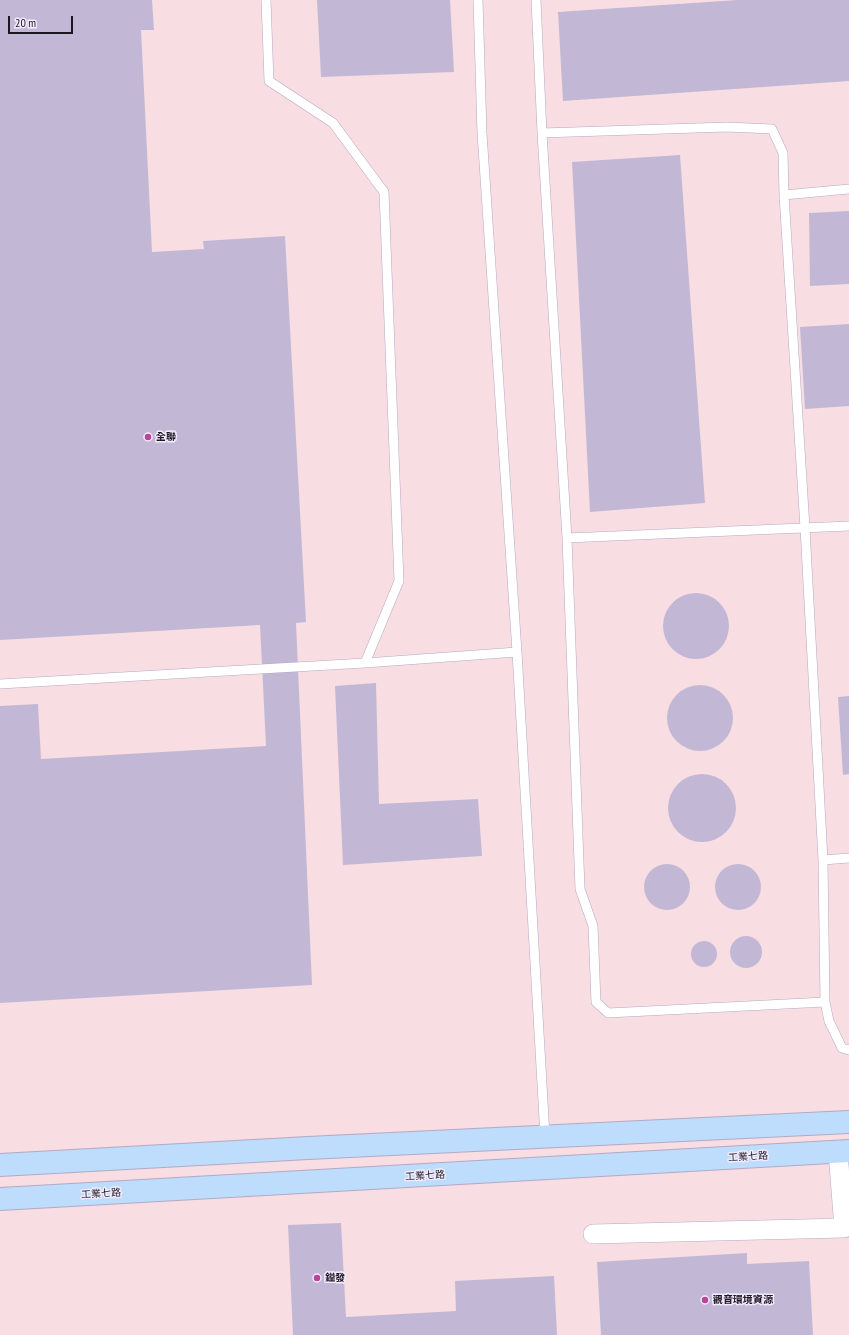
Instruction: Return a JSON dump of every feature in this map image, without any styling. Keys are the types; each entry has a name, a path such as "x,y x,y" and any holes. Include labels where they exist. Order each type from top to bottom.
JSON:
{"street":[{"path":"0,1165 545,1136 849,1122"},
{"path":"593,1234 844,1228 844,1152"},
{"name":"工業七路","path":"0,1199 844,1152"}],"lane":[{"path":"266,0 269,81 333,123 384,192 399,580 365,663"},
{"path":"478,0 482,133 517,652 545,1136"},
{"path":"536,0 542,133 567,538 580,889 593,926 596,1002 608,1013 825,1002"},
{"path":"542,133 727,127 772,129 783,153 784,195 805,528 823,860 825,1002 829,1021 842,1048 849,1050"},
{"path":"784,195 849,189"},
{"path":"567,538 849,526"},
{"path":"0,684 365,663 517,652"},
{"path":"823,860 849,858"}],"shaded area":[{"path":"0,0 849,0 849,1335 0,1335"}],"building":[{"name":"全聯","path":"0,0 152,0 154,30 141,30 152,252 204,249 203,241 285,236 306,622 296,623 312,985 0,1003 0,706 38,704 41,759 266,746 260,625 0,640"},
{"path":"317,0 450,0 454,72 321,77"},
{"path":"738,0 849,0 849,81 563,101 558,12"},
{"path":"680,155 705,503 590,512 572,162"},
{"path":"849,211 849,284 810,286 809,213"},
{"path":"849,324 849,406 805,409 800,327"},
{"path":"696,593 708,596 719,603 726,614 729,626 726,638 719,649 708,656 696,659 684,656 673,649 666,638 663,626 666,614 673,603 684,596"},
{"path":"376,683 379,804 478,799 482,856 343,865 335,686"},
{"path":"700,685 713,688 723,695 730,705 733,718 730,731 723,741 713,748 700,751 687,748 677,741 670,731 667,718 670,705 677,695 687,688"},
{"path":"849,696 849,774 843,775 838,697"},
{"path":"695,774 709,774 721,779 731,789 736,801 736,815 731,827 721,837 709,842 695,842 683,837 673,827 668,815 668,801 673,789 683,779"},
{"path":"667,864 680,868 686,874 690,887 686,900 680,906 667,910 654,906 648,900 644,887 648,874 654,868"},
{"path":"738,864 751,868 757,874 761,887 757,900 751,906 738,910 725,906 719,900 715,887 719,874 725,868"},
{"path":"743,936 749,936 758,940 762,952 758,964 749,968 743,968 734,964 730,955 730,949 734,940"},
{"path":"704,941 713,945 717,954 713,963 704,967 695,963 691,954 695,945"},
{"name":"鎰發","path":"341,1223 346,1317 456,1311 455,1281 554,1276 557,1335 293,1335 288,1225"},
{"name":"觀音環境資源","path":"747,1253 747,1264 809,1261 813,1335 601,1335 597,1262"}],"place":[{"name":"全聯","path":"148,437"},
{"name":"鎰發","path":"317,1278"},
{"name":"觀音環境資源","path":"705,1300"}]}
